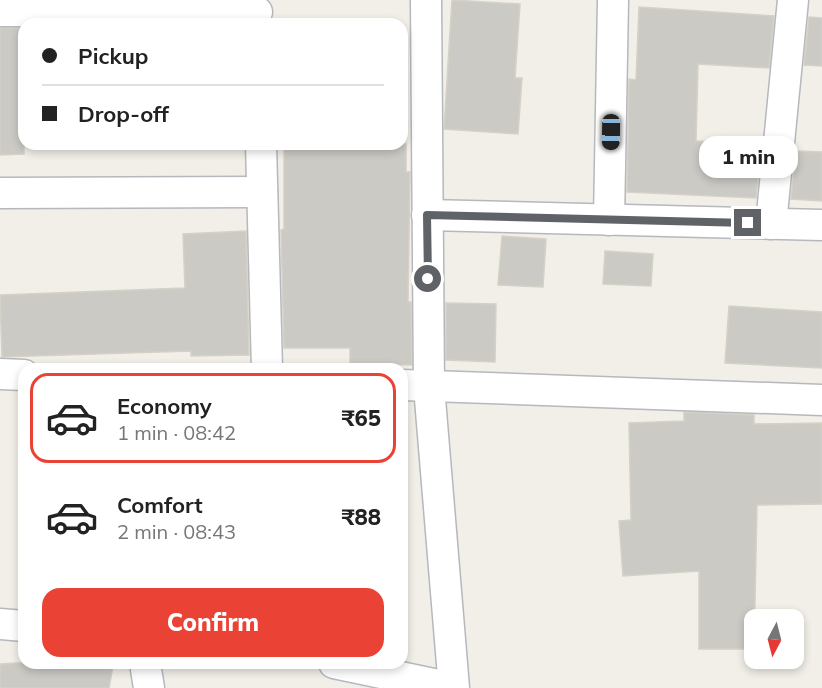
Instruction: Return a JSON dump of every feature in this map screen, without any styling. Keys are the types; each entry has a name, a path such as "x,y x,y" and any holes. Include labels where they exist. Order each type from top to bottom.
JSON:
{"street":[{"path":"363,669 453,688 415,386 427,215 426,0"},
{"path":"609,220 614,0"},
{"path":"771,224 793,0"},
{"path":"0,11 257,12"},
{"path":"261,150 267,363"},
{"path":"0,192 262,192"},
{"path":"427,215 822,225"},
{"path":"0,374 18,375"},
{"path":"415,386 822,400"},
{"path":"0,624 18,626"},
{"path":"146,669 149,688"}],"building":[{"path":"452,0 520,4 515,78 522,78 518,134 444,129"},
{"path":"639,7 774,16 769,68 698,64 696,141 761,144 756,198 627,192 629,79 636,80"},
{"path":"809,17 822,18 822,66 804,65"},
{"path":"0,28 18,28 18,150 24,150 24,154 0,155"},
{"path":"284,150 406,150 406,172 410,172 408,302 411,302 412,365 408,363 350,363 350,348 284,348 281,230 284,229"},
{"path":"796,151 822,152 822,201 791,199"},
{"path":"246,231 249,355 191,356 191,351 2,357 0,295 185,288 183,234"},
{"path":"502,236 546,239 543,287 498,285"},
{"path":"605,251 653,254 651,286 603,284"},
{"path":"446,303 496,304 495,362 446,360"},
{"path":"729,306 822,312 822,368 725,363"},
{"path":"684,412 754,415 754,424 822,423 822,504 757,505 755,609 744,609 744,649 699,649 699,571 623,576 619,521 631,520 629,423 684,421"},
{"path":"18,663 18,669 112,669 109,688 0,688 0,664"}],"route":[{"path":"428,279 427,215 748,223"}]}
